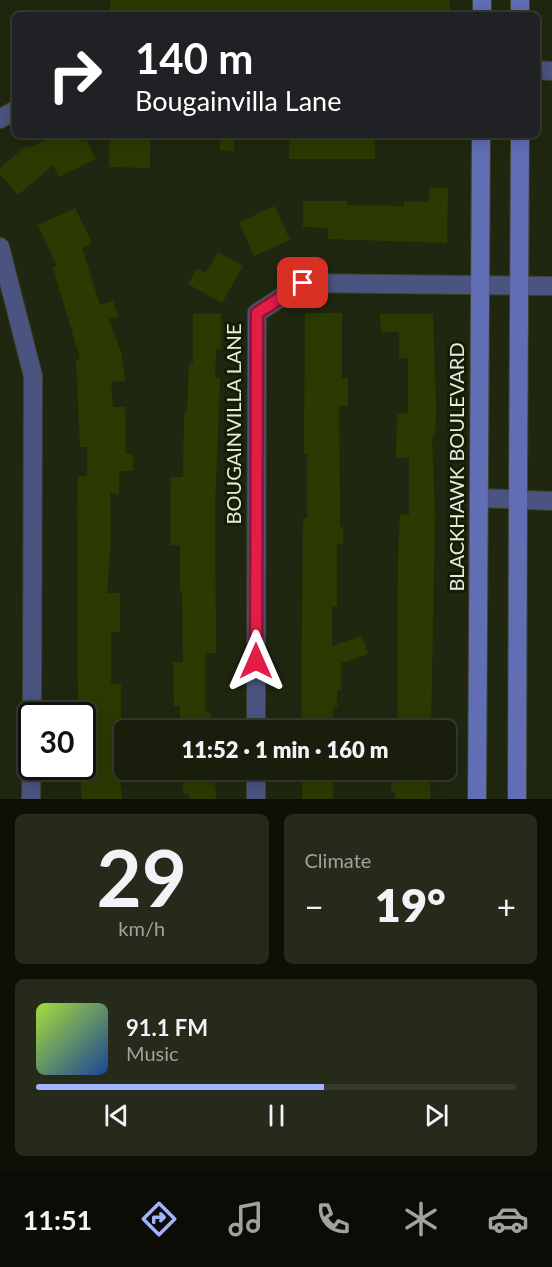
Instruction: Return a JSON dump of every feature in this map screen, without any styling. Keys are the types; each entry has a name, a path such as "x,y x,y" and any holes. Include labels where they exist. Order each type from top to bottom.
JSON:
{"main road":[{"name":"BLACKHAWK BOULEVARD","path":"477,799 481,138"},
{"path":"517,799 519,500 517,286 520,138"}],"street":[{"path":"0,247 33,376 32,702"},
{"name":"BOUGAINVILLA LANE","path":"256,720 257,313 303,283 480,285"},
{"path":"480,285 552,286"},
{"path":"480,498 552,501"},
{"path":"31,780 31,799"},
{"path":"256,780 256,799"}],"building":[{"path":"110,0 450,0 450,12 110,12"},
{"path":"50,138 86,138 96,159 59,177 53,165 18,195 0,174 0,168 27,145 29,148"},
{"path":"109,138 150,138 150,168 109,167"},
{"path":"220,138 234,138 234,151 220,150"},
{"path":"289,138 375,138 375,159 289,159"},
{"path":"429,188 448,188 447,243 328,239 328,228 303,227 303,201 347,201 347,205 404,206 404,201 429,202"},
{"path":"275,206 290,240 254,256 239,222"},
{"path":"75,208 92,243 82,248 100,305 113,301 118,317 109,319 122,355 125,381 111,382 113,407 125,407 126,454 133,454 133,471 119,471 119,494 110,493 111,540 107,593 120,593 120,632 111,632 111,684 121,684 121,720 114,720 114,780 120,780 122,799 82,799 80,780 96,780 96,702 78,702 77,503 78,476 87,476 87,447 80,447 76,360 80,359 53,267 57,266 38,225"},
{"path":"218,252 243,266 222,303 188,284 197,268 206,273"},
{"path":"221,313 221,349 216,349 215,377 220,378 215,507 216,653 205,653 205,712 211,713 211,720 180,720 180,706 174,706 173,662 183,662 180,545 170,545 171,477 183,477 184,412 187,412 189,363 193,363 193,314"},
{"path":"305,313 342,313 342,378 348,378 348,406 339,406 340,527 343,527 343,544 337,544 337,607 332,607 332,646 362,636 368,654 341,663 341,690 337,690 337,707 333,707 333,720 301,720 303,518 307,518 307,454 304,454"},
{"path":"380,314 433,314 436,407 435,436 432,436 435,516 431,720 397,720 398,555 400,514 409,515 409,458 396,458 397,413 408,414 408,358 399,358 399,332 381,332"},
{"path":"182,780 215,780 216,799 189,799 189,794 183,794"},
{"path":"302,780 333,780 333,799 302,799"},
{"path":"391,780 430,780 430,799 395,799 395,792 391,792"}],"route":[{"path":"256,661 257,313 303,283"}]}
